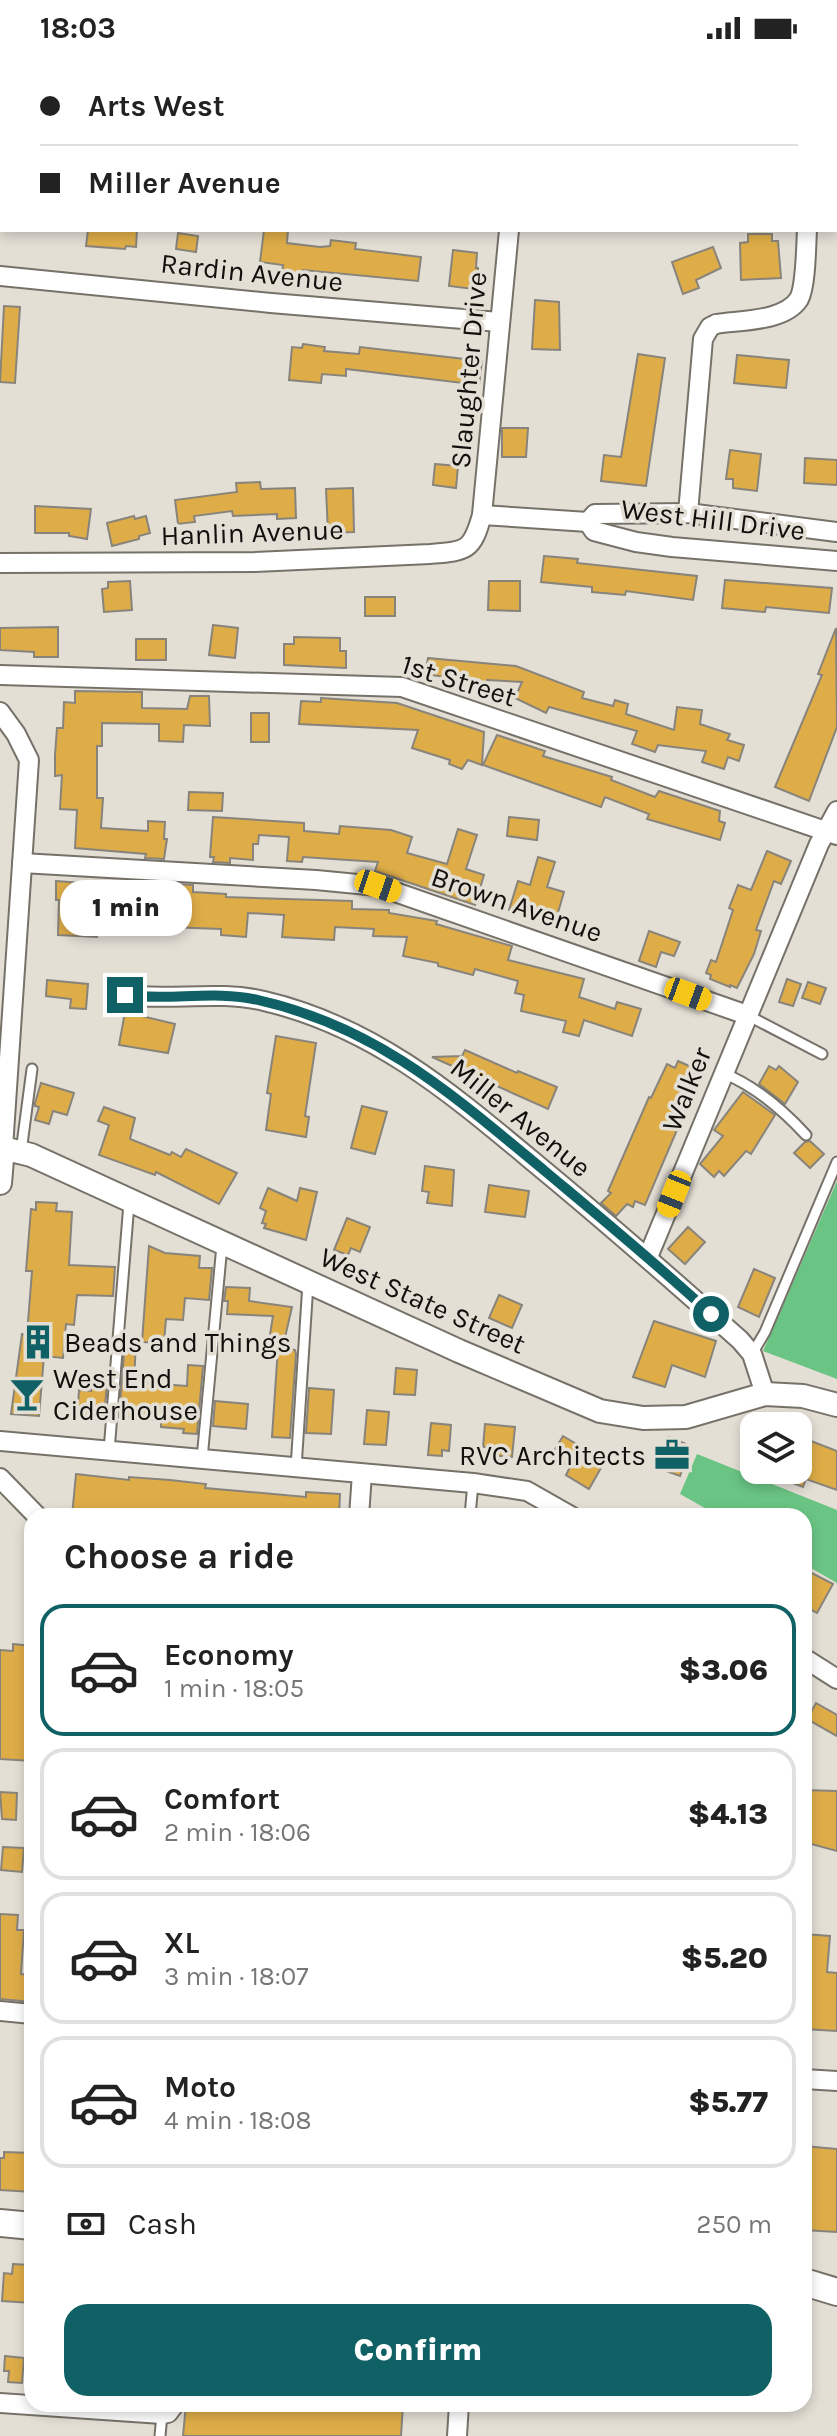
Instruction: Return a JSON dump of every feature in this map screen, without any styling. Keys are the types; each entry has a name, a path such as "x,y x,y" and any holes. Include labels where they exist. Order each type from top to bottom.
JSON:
{"main road":[{"path":"0,2223 24,2225"},
{"path":"812,2285 837,2293"},
{"path":"812,2294 837,2293"}],"street":[{"name":"Slaughter Drive","path":"482,515 509,232"},
{"path":"688,513 703,339 710,327 716,324 775,314 798,299 807,232"},
{"name":"Rardin Avenue","path":"0,276 499,322"},
{"name":"West Hill Drive","path":"588,522 595,514 688,513 837,532"},
{"name":"West Hill Drive","path":"482,515 588,522"},
{"name":"Hanlin Avenue","path":"0,563 255,562 452,552 470,546 476,538 482,515"},
{"name":"West Hill Drive","path":"588,522 594,531 636,542 837,561"},
{"name":"1st Street","path":"0,675 402,687 832,834"},
{"path":"0,712 29,760 22,863 10,946 8,1149 0,1183"},
{"name":"Walker","path":"648,1257 819,844 832,834 837,811"},
{"name":"Brown Avenue","path":"22,863 378,886 747,1015"},
{"name":"Miller Avenue","path":"125,995 150,998 253,998 328,1021 415,1068 468,1107 648,1257 740,1340 752,1354 765,1394"},
{"name":"West State Street","path":"8,1149 130,1198 459,1351 600,1411 643,1418 686,1417 765,1394 803,1396 837,1405"},
{"path":"0,1441 473,1483 527,1491 557,1508"},
{"path":"360,1508 362,1474"},
{"path":"0,1478 29,1508"},
{"path":"812,1663 837,1679"},
{"path":"0,2011 24,2013"},
{"path":"812,2079 837,2081"},
{"path":"0,2403 24,2404"},
{"path":"457,2436 458,2412"}],"lane":[{"path":"747,1015 822,1054"},
{"path":"8,1149 32,1069"},
{"path":"723,1073 741,1080 786,1114 806,1135"},
{"path":"752,1354 765,1332 837,1162"},
{"path":"109,1451 130,1198"},
{"path":"202,1459 223,1241"},
{"path":"296,1468 308,1281"},
{"path":"471,1508 473,1483"},
{"path":"160,2436 167,2412"}],"green space":[{"path":"837,1181 837,1379 763,1351"},
{"path":"697,1454 740,1471 740,1484 772,1484 837,1510 837,1583 812,1569 812,1508 705,1508 680,1494"}],"building":[{"path":"88,232 137,232 136,247 86,246"},
{"path":"264,232 288,232 287,243 320,247 330,246 331,240 356,243 355,249 421,257 418,281 303,270 303,274 282,272 283,265 260,262"},
{"path":"178,233 198,236 196,252 176,249"},
{"path":"748,234 772,234 772,241 778,241 781,278 741,280 740,243 748,242"},
{"path":"713,247 721,268 696,280 699,288 683,294 672,262"},
{"path":"453,250 477,253 476,268 478,273 483,274 481,290 449,286"},
{"path":"535,300 559,302 560,350 532,349"},
{"path":"4,306 20,307 15,383 0,382"},
{"path":"303,344 325,347 324,351 359,354 360,347 482,361 479,385 346,369 346,376 322,374 321,383 289,380 292,347 302,348"},
{"path":"638,354 665,358 646,486 601,481 604,455 621,457"},
{"path":"737,355 789,360 786,388 734,383"},
{"path":"502,428 528,428 526,457 502,457"},
{"path":"730,450 761,454 757,491 733,488 733,479 726,479"},
{"path":"805,458 837,460 837,485 804,483"},
{"path":"435,464 458,466 456,488 433,485"},
{"path":"260,482 261,489 295,488 296,518 277,519 277,514 233,516 232,511 194,516 195,522 178,524 175,500 237,492 236,483"},
{"path":"353,488 354,532 328,533 326,489"},
{"path":"35,506 91,509 87,539 69,536 69,533 35,533"},
{"path":"134,516 135,519 146,516 150,533 112,546 107,523"},
{"path":"544,556 578,559 577,563 697,576 693,600 626,591 625,595 592,592 592,587 541,582"},
{"path":"725,580 832,588 829,613 766,607 765,612 722,608"},
{"path":"130,581 132,610 104,612 102,589 108,588 108,582"},
{"path":"489,581 520,581 520,611 488,610"},
{"path":"365,597 395,597 395,616 365,616"},
{"path":"213,625 238,628 235,658 209,655"},
{"path":"58,627 58,657 34,657 34,652 0,650 0,628"},
{"path":"836,628 837,727 809,801 775,787 822,675 818,674"},
{"path":"294,637 340,638 340,651 346,651 346,668 284,665 284,644 294,644"},
{"path":"136,639 166,639 166,660 136,660"},
{"path":"428,658 516,666 584,692 582,698 613,706 615,700 628,704 626,714 674,730 677,707 702,710 700,724 730,734 727,740 744,745 739,761 728,757 724,769 702,762 706,751 658,745 655,752 632,744 637,731 549,707 546,713 515,698 522,682 487,680 486,688 470,687 470,681 425,674"},
{"path":"75,691 142,692 142,708 187,709 190,696 209,696 210,726 184,725 183,742 159,741 159,724 102,723 102,746 97,746 97,798 103,798 101,828 148,831 148,821 165,822 164,839 167,839 164,859 145,858 146,854 75,848 77,810 60,809 62,775 55,776 55,755 57,728 63,728 64,702 75,703"},
{"path":"321,698 397,703 484,732 482,765 468,760 462,769 449,764 450,760 412,748 418,730 299,724 301,701 321,702"},
{"path":"251,713 269,713 269,742 251,742"},
{"path":"497,735 545,751 543,756 612,777 611,780 655,797 659,791 720,811 719,821 725,823 720,840 647,819 649,814 605,797 601,807 483,765"},
{"path":"189,792 223,793 222,811 188,810"},
{"path":"213,817 304,823 304,831 339,834 340,826 391,830 412,837 407,853 447,864 458,829 477,835 466,869 484,875 475,905 375,871 378,862 303,857 302,862 287,861 289,837 259,835 258,844 253,844 253,860 230,858 230,863 213,862 214,857 210,857"},
{"path":"509,817 539,820 537,840 507,836"},
{"path":"767,851 791,861 781,884 774,881 756,930 761,931 754,954 737,988 730,987 710,979 711,975 706,973 711,960 716,962 738,885 751,890"},
{"path":"538,857 555,862 547,887 564,892 555,923 509,910 518,881 530,885"},
{"path":"56,881 94,884 93,891 140,893 140,884 144,882 193,885 193,892 226,894 226,897 352,901 352,909 389,910 389,913 437,921 436,924 512,946 508,960 584,979 579,997 615,1009 617,1002 641,1009 632,1036 584,1020 579,1036 563,1032 566,1021 521,1011 524,995 515,993 518,981 475,969 473,975 438,966 438,963 403,956 407,937 373,936 374,929 335,927 334,940 282,937 284,915 248,913 246,937 221,935 221,929 140,926 139,912 98,909 97,937 58,935"},
{"path":"649,931 680,942 674,956 661,952 656,967 639,961"},
{"path":"787,979 801,984 793,1006 779,1002"},
{"path":"47,980 88,984 86,1009 70,1008 71,999 46,996"},
{"path":"808,982 826,988 820,1004 802,998"},
{"path":"125,1012 175,1024 168,1053 119,1045"},
{"path":"276,1036 316,1043 305,1116 309,1117 306,1137 266,1130 271,1094 267,1093"},
{"path":"465,1050 557,1087 548,1109 432,1057 462,1056"},
{"path":"678,1061 696,1069 694,1073 700,1076 645,1205 635,1201 633,1207 627,1204 616,1216 601,1203 611,1193 608,1191 649,1097 667,1064 675,1068"},
{"path":"769,1066 776,1070 779,1066 798,1082 785,1104 759,1084"},
{"path":"41,1083 74,1093 67,1115 53,1111 49,1124 35,1120 39,1107 35,1103"},
{"path":"743,1092 775,1115 751,1154 746,1151 724,1176 719,1171 714,1177 700,1164 723,1136 714,1130"},
{"path":"362,1106 387,1112 375,1154 351,1148"},
{"path":"104,1107 135,1118 130,1139 181,1157 186,1149 237,1173 219,1204 156,1172 155,1175 99,1155 109,1125 98,1121"},
{"path":"810,1141 824,1154 810,1168 794,1153"},
{"path":"425,1166 454,1170 452,1206 427,1203 429,1192 422,1191"},
{"path":"489,1185 529,1191 525,1217 485,1212"},
{"path":"268,1188 297,1201 300,1188 317,1192 306,1240 264,1228 266,1224 262,1223 266,1211 260,1208"},
{"path":"36,1202 57,1203 56,1211 72,1212 69,1265 115,1267 113,1296 77,1295 74,1325 66,1324 63,1358 44,1356 39,1416 11,1414 22,1334 27,1335 32,1271 26,1271 31,1209 36,1210"},
{"path":"347,1218 370,1227 360,1252 351,1248 348,1255 334,1250"},
{"path":"688,1227 705,1242 685,1264 668,1249"},
{"path":"149,1246 165,1253 200,1256 199,1268 212,1268 209,1300 185,1298 183,1320 166,1319 164,1343 142,1342"},
{"path":"754,1269 775,1278 759,1317 738,1307"},
{"path":"226,1287 250,1288 249,1301 292,1307 283,1346 295,1350 296,1354 290,1438 272,1437 278,1347 268,1347 273,1316 227,1314 228,1301 224,1301"},
{"path":"499,1295 522,1305 512,1328 489,1318"},
{"path":"654,1321 716,1341 705,1377 672,1365 665,1387 633,1377"},
{"path":"125,1341 136,1341 134,1382 187,1386 188,1365 203,1366 197,1434 183,1433 184,1429 161,1427 161,1420 119,1417"},
{"path":"396,1368 417,1370 415,1395 394,1394"},
{"path":"92,1382 107,1383 104,1420 77,1418 79,1390 91,1391"},
{"path":"309,1388 334,1390 331,1434 306,1433"},
{"path":"215,1401 248,1404 246,1429 213,1426"},
{"path":"367,1410 389,1412 386,1445 364,1444"},
{"path":"431,1423 451,1425 449,1451 442,1450 442,1456 428,1455"},
{"path":"485,1424 515,1427 512,1457 487,1455 488,1447 483,1447"},
{"path":"563,1436 578,1445 574,1450 602,1466 589,1489 566,1475 570,1467 551,1456"},
{"name":"RVC Architects","path":"669,1437 686,1444 683,1459 686,1460 680,1476 655,1467"},
{"path":"812,1441 837,1451 837,1490 812,1481"},
{"path":"76,1474 129,1480 129,1477 170,1480 206,1484 205,1488 306,1497 306,1492 340,1494 339,1508 73,1508"},
{"path":"812,1573 833,1584 817,1613 812,1610"},
{"path":"13,1644 24,1645 24,1760 0,1759 0,1650 13,1651"},
{"path":"816,1703 837,1715 837,1736 812,1722 812,1710"},
{"path":"812,1790 837,1791 837,1851 812,1844"},
{"path":"0,1792 17,1793 16,1820 2,1819"},
{"path":"3,1847 24,1848 22,1872 1,1870"},
{"path":"0,1914 18,1915 17,1930 24,1930 21,1974 24,1974 24,2001 0,1999"},
{"path":"812,1935 830,1936 827,1972 837,1973 837,2031 812,2029"},
{"path":"812,2147 837,2149 837,2232 812,2230"},
{"path":"4,2152 24,2153 24,2192 0,2190 0,2158 4,2158"},
{"path":"13,2264 24,2265 24,2302 2,2301 4,2273 12,2274"},
{"path":"5,2356 24,2358 22,2383 8,2382 9,2371 4,2371"},
{"path":"185,2412 402,2412 401,2436 183,2436"}],"place":[{"name":"Beads and Things","path":"38,1342"},
{"name":"West End Ciderhouse","path":"27,1394"},
{"name":"RVC Architects","path":"672,1455"}],"route":[{"path":"125,995 150,998 253,998 328,1021 395,1055 468,1107 648,1257 711,1314"}]}
